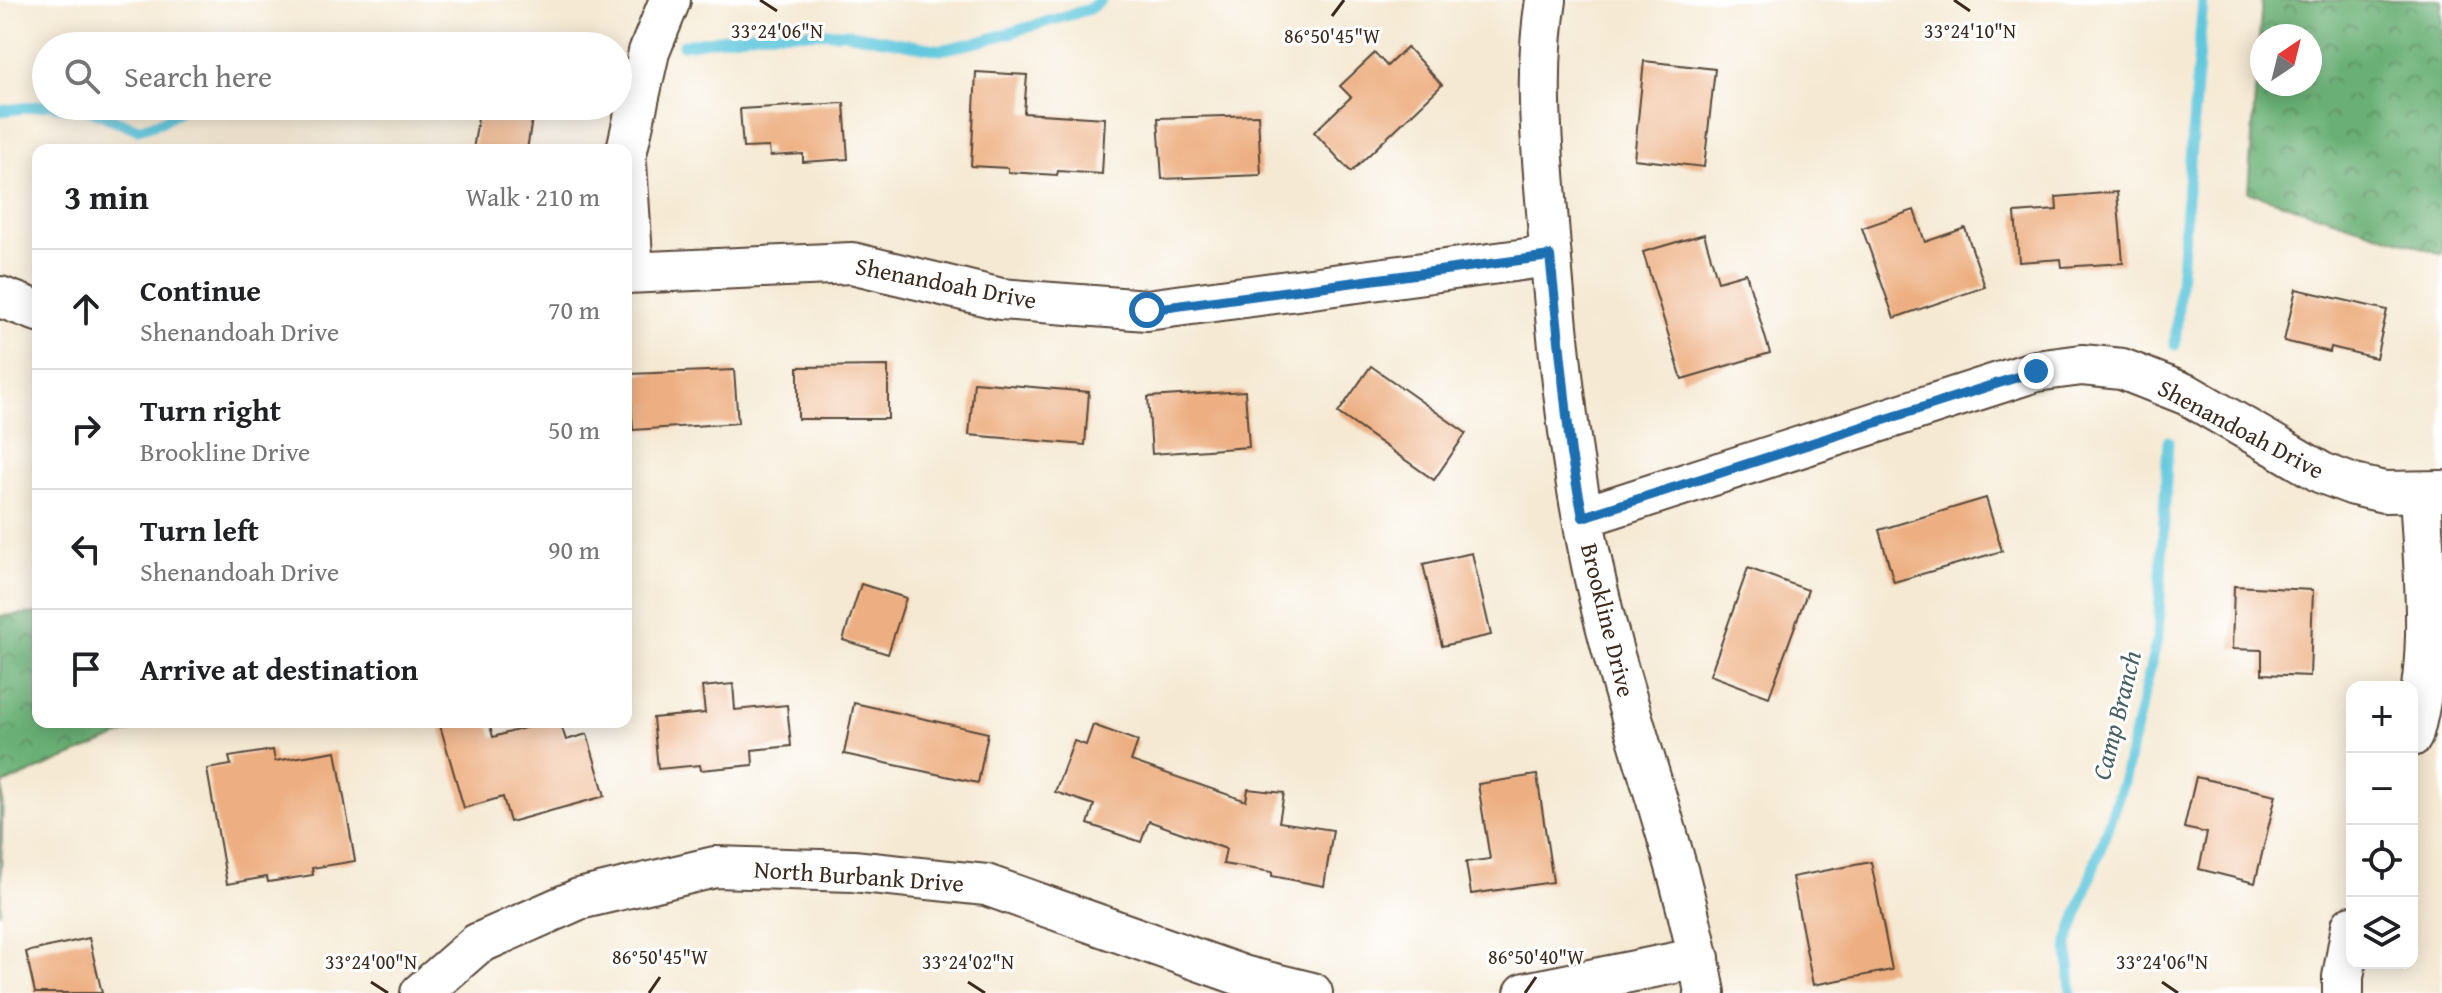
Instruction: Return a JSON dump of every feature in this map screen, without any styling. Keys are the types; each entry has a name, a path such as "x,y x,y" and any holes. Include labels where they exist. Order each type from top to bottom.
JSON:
{"street":[{"path":"628,144 649,52 670,0"},
{"name":"Brookline Drive","path":"1546,0 1538,92 1550,256 1571,454 1612,650 1655,788 1702,976"},
{"name":"Shenandoah Drive","path":"632,272 852,263 1001,299 1147,310 1550,256"},
{"path":"0,297 32,309"},
{"name":"Shenandoah Drive","path":"1583,517 2036,371 2082,365 2122,369 2188,395 2333,477 2384,492 2431,491"},
{"path":"2418,705 2426,664 2431,491"},
{"name":"North Burbank Drive","path":"421,993 477,944 579,899 715,867 853,871 986,885 1246,977 1312,993"},
{"path":"2343,993 2346,960"},
{"path":"1525,993 1702,976"}],"green space":[{"path":"2262,0 2442,0 2442,254 2248,192 2255,96 2322,96 2322,24 2260,24"},
{"path":"32,613 32,728 138,728 3,784 0,913 0,616"}],"building":[{"path":"1407,47 1442,85 1351,172 1314,132 1351,97 1340,86 1375,53 1387,66"},
{"path":"1644,61 1715,69 1704,167 1634,159"},
{"path":"976,72 1027,75 1024,113 1105,118 1102,174 1058,171 1057,175 971,166"},
{"path":"844,103 848,159 803,162 803,154 770,156 769,147 743,148 740,109"},
{"path":"1258,115 1261,175 1162,179 1158,118"},
{"path":"478,120 532,120 528,144 474,144"},
{"path":"2117,192 2123,263 2062,267 2061,259 2019,262 2015,213 2057,210 2056,197"},
{"path":"1914,210 1925,242 1965,228 1985,287 1894,318 1862,228"},
{"path":"1704,234 1718,281 1746,273 1770,353 1682,379 1643,252"},
{"path":"2296,289 2387,310 2376,358 2331,347 2330,352 2284,341"},
{"path":"888,366 888,419 798,419 798,367"},
{"path":"1371,366 1466,433 1434,480 1338,413"},
{"path":"734,370 738,423 633,430 632,374"},
{"path":"974,382 1089,392 1085,445 969,435"},
{"path":"1245,391 1249,447 1152,454 1148,397"},
{"path":"1986,498 2002,551 1894,582 1879,530"},
{"path":"1472,553 1491,635 1442,646 1423,564"},
{"path":"1748,568 1808,590 1769,697 1710,675"},
{"path":"861,584 906,598 888,654 843,640"},
{"path":"2234,586 2313,590 2310,676 2262,674 2262,650 2232,649"},
{"path":"733,684 735,710 787,705 791,746 752,750 753,765 701,770 700,765 658,769 653,718 705,713 702,687"},
{"path":"854,703 988,733 978,783 844,754"},
{"path":"1093,725 1138,741 1131,761 1246,801 1248,789 1284,793 1279,822 1333,830 1324,886 1272,876 1272,872 1223,864 1226,849 1149,821 1141,842 1088,824 1094,805 1055,792 1074,741 1086,745"},
{"path":"441,728 491,728 493,737 525,728 562,728 566,740 587,734 605,796 510,822 503,797 464,808"},
{"path":"273,750 275,761 336,751 355,861 312,868 313,875 268,882 267,877 227,884 207,769 231,765 229,757"},
{"path":"1537,775 1553,882 1471,894 1466,862 1490,859 1478,784"},
{"path":"2196,777 2276,795 2255,883 2199,869 2207,833 2184,828"},
{"path":"1871,862 1892,970 1813,985 1792,877"},
{"path":"89,938 102,993 35,993 26,952"}],"waterway":[{"path":"683,45 763,32 845,33 940,50 982,41 1089,9 1101,0"},
{"name":"Camp Branch","path":"2175,345 2203,0"},
{"path":"0,111 32,107"},
{"path":"115,120 138,129 165,120"},
{"name":"Camp Branch","path":"2071,993 2068,942 2123,782 2158,635 2168,441"}],"route":[{"path":"1147,310 1550,256 1571,454 1583,517 2036,371"}]}
